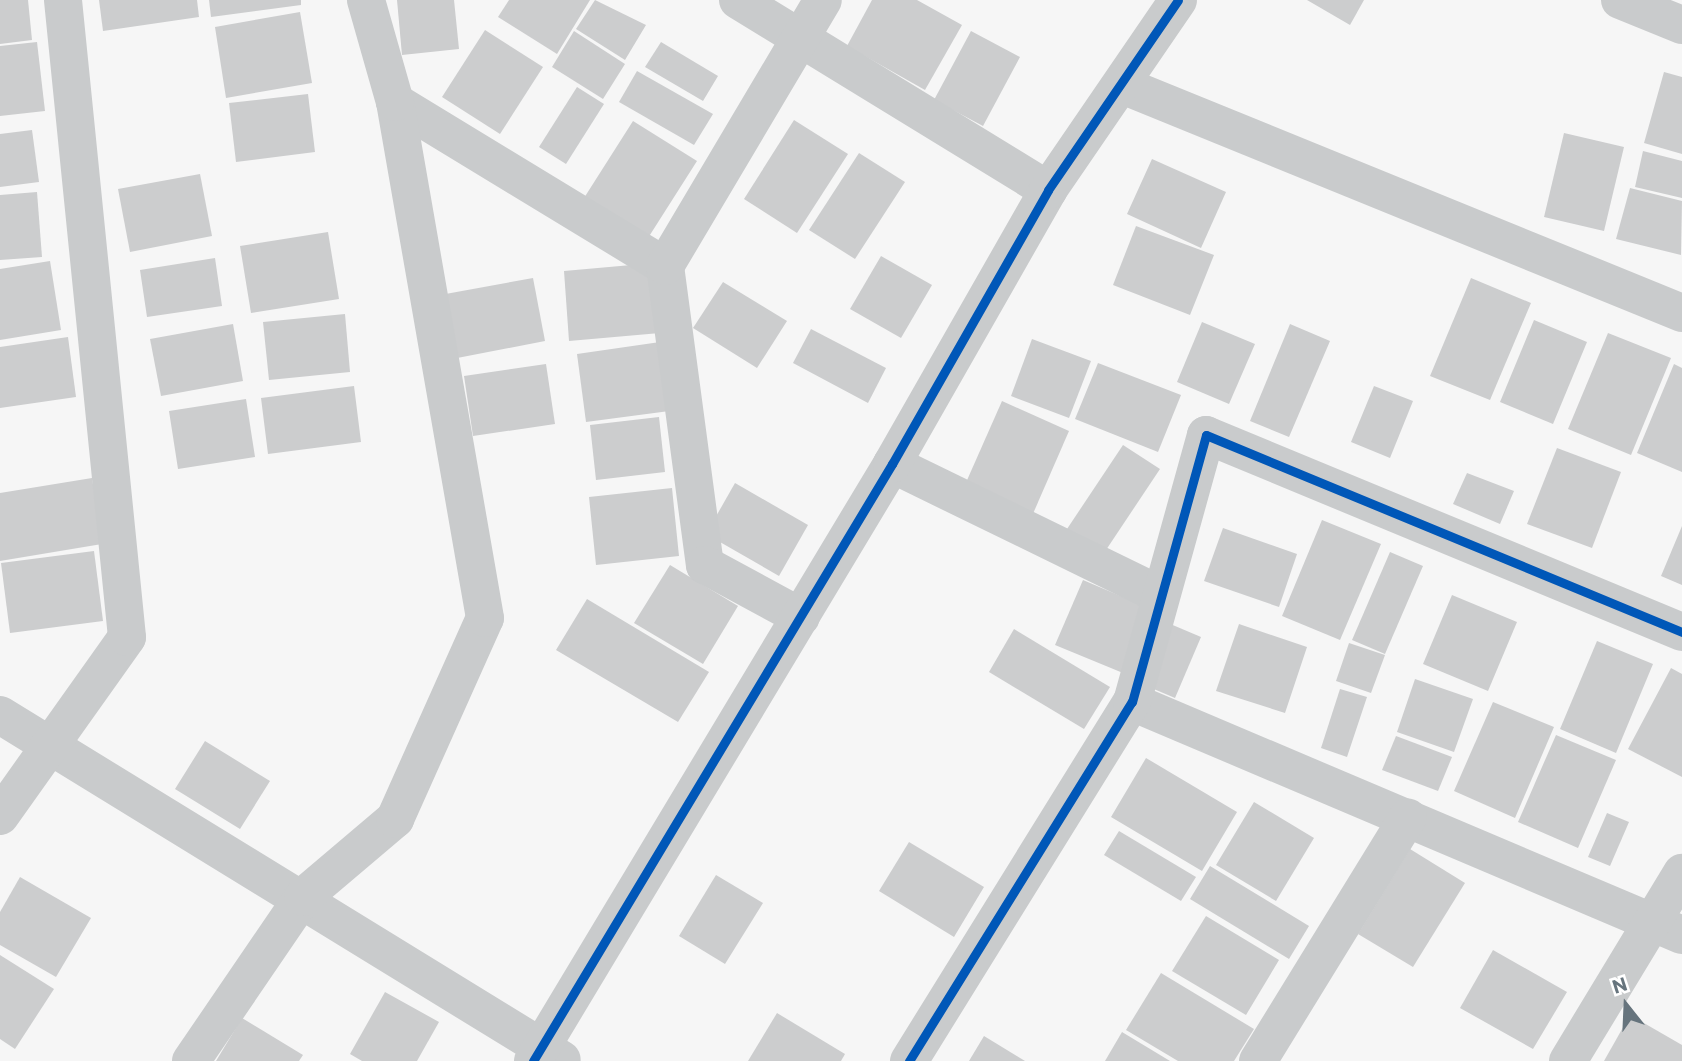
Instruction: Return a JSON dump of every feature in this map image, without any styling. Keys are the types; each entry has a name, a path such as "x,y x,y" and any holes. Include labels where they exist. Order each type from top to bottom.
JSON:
{"street":[{"path":"0,816 46,745 127,637 63,0"},
{"path":"191,1061 303,897 395,819 485,618 395,102 366,0"},
{"path":"738,0 799,40 1048,190"},
{"path":"801,617 705,565 665,267 823,0"},
{"path":"0,715 303,897 546,1056 892,464 1048,190 1178,0"},
{"path":"1620,0 1682,25"},
{"path":"1122,85 1682,313"},
{"path":"395,102 665,267"},
{"path":"909,1061 1132,702 1206,435 1682,632"},
{"path":"892,464 1161,595"},
{"path":"1132,702 1408,817 1666,929"},
{"path":"1258,1061 1408,817"},
{"path":"1568,1061 1666,929 1682,873"}],"building":[{"path":"0,0 28,0 32,40 0,44"},
{"path":"99,0 197,0 199,17 103,31"},
{"path":"209,0 301,0 301,5 211,17"},
{"path":"397,0 454,0 459,49 402,55"},
{"path":"509,0 590,0 557,54 498,17"},
{"path":"595,0 646,25 625,60 576,29"},
{"path":"872,0 917,0 962,25 925,90 847,46"},
{"path":"1307,0 1364,0 1350,25"},
{"path":"300,12 312,83 226,98 215,27"},
{"path":"485,30 543,67 500,134 442,97"},
{"path":"574,31 625,64 603,99 552,67"},
{"path":"971,31 1020,57 983,126 934,100"},
{"path":"37,42 45,111 0,116 0,46"},
{"path":"661,42 718,76 703,101 645,67"},
{"path":"637,71 713,114 694,145 619,102"},
{"path":"1664,72 1682,77 1682,154 1644,143"},
{"path":"577,87 604,104 566,164 539,147"},
{"path":"308,94 315,152 236,162 229,103"},
{"path":"794,120 848,154 797,233 744,199"},
{"path":"633,121 697,161 648,238 584,198"},
{"path":"32,130 39,182 0,187 0,134"},
{"path":"1564,133 1624,147 1604,231 1544,217"},
{"path":"1643,151 1682,161 1682,198 1635,187"},
{"path":"859,153 905,182 855,259 809,230"},
{"path":"1152,159 1226,192 1201,248 1127,214"},
{"path":"200,174 212,236 130,252 118,189"},
{"path":"1630,188 1682,201 1681,255 1616,239"},
{"path":"37,192 42,257 0,260 0,195"},
{"path":"1136,226 1214,255 1190,315 1113,285"},
{"path":"328,232 339,299 251,313 240,246"},
{"path":"881,256 932,285 901,338 850,309"},
{"path":"215,258 222,306 147,317 140,270"},
{"path":"50,261 61,330 0,340 0,269"},
{"path":"654,263 660,333 569,341 564,271"},
{"path":"533,278 545,341 452,359 440,295"},
{"path":"1471,278 1531,303 1490,400 1430,376"},
{"path":"723,282 787,321 757,368 693,328"},
{"path":"345,314 350,372 269,380 263,322"},
{"path":"1534,320 1587,342 1553,424 1500,402"},
{"path":"1202,322 1255,344 1229,404 1177,382"},
{"path":"233,324 243,381 161,396 150,339"},
{"path":"1290,324 1330,341 1289,437 1250,421"},
{"path":"811,329 886,368 868,403 793,363"},
{"path":"1608,333 1671,358 1631,455 1568,429"},
{"path":"68,337 76,397 0,408 0,347"},
{"path":"1032,339 1091,361 1069,418 1011,396"},
{"path":"667,341 677,410 586,422 577,354"},
{"path":"1098,363 1181,395 1158,452 1075,419"},
{"path":"546,364 555,424 473,436 464,376"},
{"path":"1674,364 1682,368 1682,472 1637,453"},
{"path":"354,386 361,442 268,454 261,398"},
{"path":"1374,386 1413,401 1390,458 1351,442"},
{"path":"246,399 255,457 178,469 169,411"},
{"path":"1002,401 1069,431 1032,516 964,487"},
{"path":"659,417 665,472 596,480 590,425"},
{"path":"1123,445 1160,469 1102,556 1065,532"},
{"path":"1557,448 1621,472 1592,548 1527,524"},
{"path":"1467,473 1514,491 1500,524 1453,504"},
{"path":"92,478 102,544 0,561 0,493"},
{"path":"735,483 808,525 779,576 706,534"},
{"path":"672,488 679,556 596,565 589,497"},
{"path":"1322,520 1381,544 1340,640 1282,616"},
{"path":"1682,526 1682,585 1661,576"},
{"path":"1223,528 1297,554 1279,607 1204,581"},
{"path":"94,551 103,621 10,633 1,563"},
{"path":"1390,552 1423,566 1385,654 1352,640"},
{"path":"670,565 738,606 703,664 634,623"},
{"path":"1083,580 1151,609 1123,673 1055,645"},
{"path":"1452,595 1517,622 1488,691 1423,664"},
{"path":"587,599 709,672 678,722 556,650"},
{"path":"1168,623 1201,637 1175,698 1142,684"},
{"path":"1239,624 1307,647 1285,713 1216,691"},
{"path":"1014,629 1110,687 1084,729 989,672"},
{"path":"1597,641 1653,664 1616,753 1560,729"},
{"path":"1349,643 1385,655 1371,693 1336,681"},
{"path":"1671,668 1682,674 1682,777 1628,749"},
{"path":"1415,679 1473,699 1454,752 1397,732"},
{"path":"1340,689 1367,697 1347,757 1321,748"},
{"path":"1493,702 1554,727 1515,818 1454,791"},
{"path":"1556,735 1616,760 1578,848 1518,822"},
{"path":"1396,736 1452,757 1438,791 1382,770"},
{"path":"205,741 270,781 240,829 175,789"},
{"path":"1146,758 1237,812 1202,871 1111,817"},
{"path":"1254,802 1314,838 1276,901 1216,865"},
{"path":"1607,813 1629,822 1610,866 1588,857"},
{"path":"1119,831 1196,877 1181,901 1104,855"},
{"path":"909,842 984,887 954,937 879,891"},
{"path":"1410,849 1465,883 1413,967 1358,934"},
{"path":"1210,866 1309,926 1289,959 1190,899"},
{"path":"716,875 763,903 725,964 679,936"},
{"path":"20,877 91,918 56,977 0,945 0,912"},
{"path":"1206,916 1279,960 1246,1015 1172,971"},
{"path":"1493,950 1567,992 1533,1049 1460,1008"},
{"path":"0,955 54,989 15,1049 0,1039"},
{"path":"1161,973 1254,1029 1234,1061 1178,1061 1126,1030"},
{"path":"385,992 439,1022 417,1061 362,1061 350,1054"},
{"path":"777,1013 845,1054 841,1061 748,1061"},
{"path":"1630,1015 1682,1045 1682,1061 1604,1061"},
{"path":"242,1018 303,1055 299,1061 216,1061"},
{"path":"1122,1032 1170,1061 1105,1061"},
{"path":"984,1036 1025,1061 969,1061"}],"cycle path":[{"path":"533,1061 892,464 1048,190 1178,0"},
{"path":"909,1061 1132,702 1206,435 1682,632"}]}
